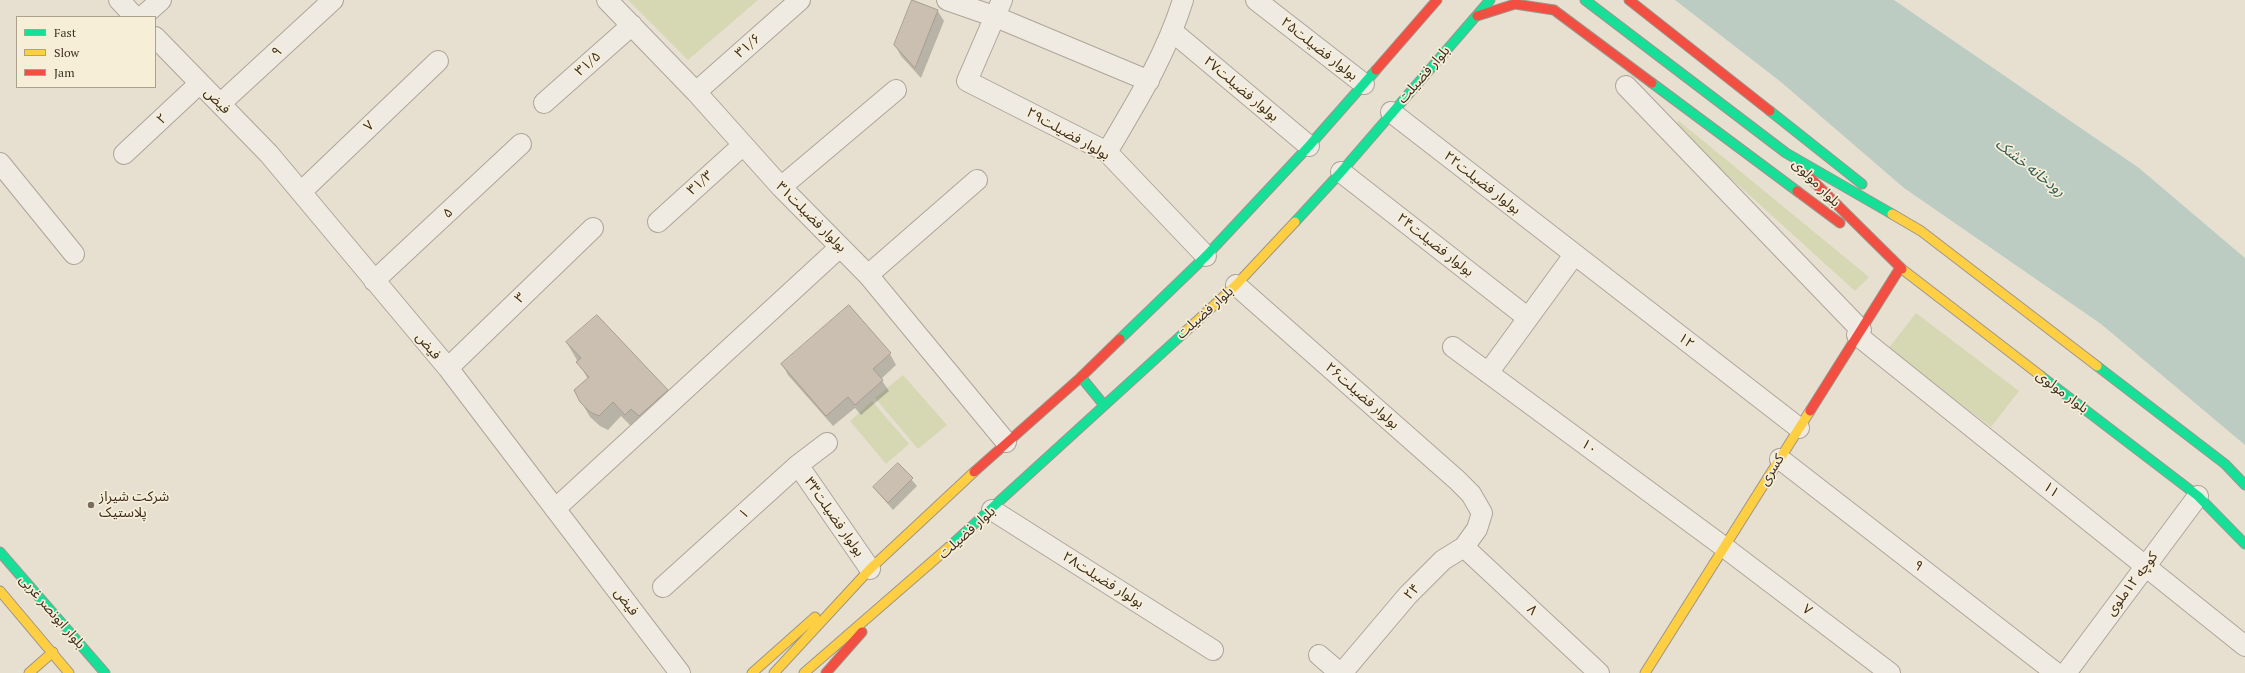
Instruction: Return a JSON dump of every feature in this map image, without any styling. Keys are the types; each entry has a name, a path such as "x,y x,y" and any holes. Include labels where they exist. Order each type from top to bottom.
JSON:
{"main road":[{"path":"752,673 870,569 1006,442 1081,377 1206,256 1309,146 1437,0"},
{"name":"بلوار فضیلت","path":"804,673 892,599 992,510 1236,284 1341,172 1391,112 1490,0"},
{"path":"1585,0 1786,153"},
{"path":"1628,0 1921,231"},
{"path":"1474,18 1507,3 1525,3 1554,10 1900,268"},
{"name":"بلوار مولوی","path":"1786,153 1921,231 2225,464 2245,485"},
{"name":"بلوار مولوی","path":"1786,153 1900,268 2198,496 2245,544"},
{"name":"کسری","path":"1645,673 1900,268"},
{"path":"1081,377 1104,405"},
{"name":"بلوار ابونصر غربی","path":"0,552 105,673"},
{"path":"774,673 870,569"},
{"name":"بلوار ابونصر غربی","path":"0,591 53,652 69,673"},
{"name":"بلوار فضیلت","path":"826,673 892,599"},
{"path":"29,673 53,652"}],"street":[{"path":"119,0 135,16"},
{"path":"143,16 161,0"},
{"name":"۹","path":"220,104 333,0"},
{"name":"بولوار فضیلت۳۱","path":"607,0 696,92 781,187 868,275 1006,442"},
{"name":"۳۱/۶","path":"696,92 800,0"},
{"path":"947,0 999,8 1148,81"},
{"path":"1107,152 1148,81 1173,32 1183,0"},
{"name":"بولوار فضیلت۲۵","path":"1256,0 1364,84"},
{"name":"بولوار فضیلت۲۹","path":"999,8 967,81 1107,152 1206,256"},
{"name":"۳۱/۵","path":"544,103 632,26"},
{"name":"بولوار فضیلت۲۷","path":"1173,32 1309,146"},
{"name":"فیض","path":"156,38 269,154 448,368 680,673"},
{"name":"۷","path":"301,192 438,61"},
{"name":"۲","path":"124,154 200,83"},
{"name":"۱۱","path":"1626,86 1859,332 2245,646"},
{"path":"781,187 896,90"},
{"name":"بولوار فضیلت۲۲","path":"1391,112 1574,255"},
{"name":"۵","path":"374,281 521,144"},
{"name":"۳۱/۳","path":"658,222 743,145"},
{"path":"0,164 74,254"},
{"name":"بولوار فضیلت۲۴","path":"1341,172 1528,318"},
{"path":"868,275 977,180"},
{"name":"۳","path":"448,368 593,228"},
{"path":"555,509 840,247"},
{"path":"1488,373 1574,255"},
{"name":"۱۲","path":"1574,255 1799,428"},
{"name":"بولوار فضیلت۲۶","path":"1236,284 1457,480 1471,494 1482,513"},
{"name":"۱۰","path":"1453,347 1724,546"},
{"name":"۱","path":"663,587 798,465 827,443"},
{"name":"۹","path":"1780,459 2056,673"},
{"name":"بولوار فضیلت۳۳","path":"798,465 870,569"},
{"name":"کوچه ۱۲ملوی","path":"2066,673 2198,496"},
{"name":"بولوار فضیلت۲۸","path":"992,510 1213,650"},
{"name":"۲۴","path":"1341,673 1408,595 1443,560 1464,547 1477,529 1482,513"},
{"name":"۷","path":"1724,546 1890,673"},
{"name":"۸","path":"1464,547 1599,673"},
{"path":"1319,655 1341,673"}],"green space":[{"path":"628,0 758,0 688,60"},
{"path":"1679,121 1869,277 1855,291 1672,125"},
{"path":"1916,313 2019,391 1991,427 1888,349"},
{"path":"903,375 947,425 918,449 875,398"},
{"path":"872,401 909,444 886,464 850,421"}],"water":[{"name":"رودخانه خشک","path":"1675,0 1894,0 2139,168 2245,258 2245,445 2101,324 1904,188 1781,82"}],"building":[{"path":"912,0 938,10 915,68 894,45"},
{"path":"849,305 891,353 873,369 883,380 855,405 848,397 826,416 781,364"},
{"path":"597,315 668,390 639,416 631,409 625,415 613,402 599,416 590,412 580,402 574,390 589,377 576,362 581,358 566,342"},
{"path":"898,463 913,478 888,503 873,487"}],"traffic: fast":[{"path":"1295,222 1341,172 1490,0"},
{"path":"1585,0 1786,153 1892,214"},
{"path":"1120,339 1206,256 1309,146 1376,70"},
{"path":"1652,83 1797,191"},
{"path":"1770,111 1862,184"},
{"path":"949,547 1186,331"},
{"path":"2097,366 2225,464 2245,485"},
{"path":"2041,376 2198,496 2245,544"},
{"path":"1081,377 1104,405"},
{"path":"0,552 105,673"}],"traffic: slow":[{"path":"1892,214 1921,231 2097,366"},
{"path":"1186,331 1236,285 1295,222"},
{"path":"1902,269 2041,376"},
{"path":"1645,673 1810,411"},
{"path":"774,673 870,569 974,472"},
{"path":"804,673 949,547"},
{"path":"0,591 69,673"},
{"path":"752,673 815,617"},
{"path":"29,673 53,652"}],"traffic: jam":[{"path":"1376,70 1437,0"},
{"path":"1629,0 1770,111"},
{"path":"1477,16 1515,4 1554,10 1652,83"},
{"path":"1806,174 1902,269"},
{"path":"1797,191 1840,223"},
{"path":"1810,411 1900,268"},
{"path":"974,472 1081,377 1120,339"},
{"path":"826,673 862,632"}],"place":[{"name":"شرکت شیراز پلاستیک","path":"91,505"}]}
